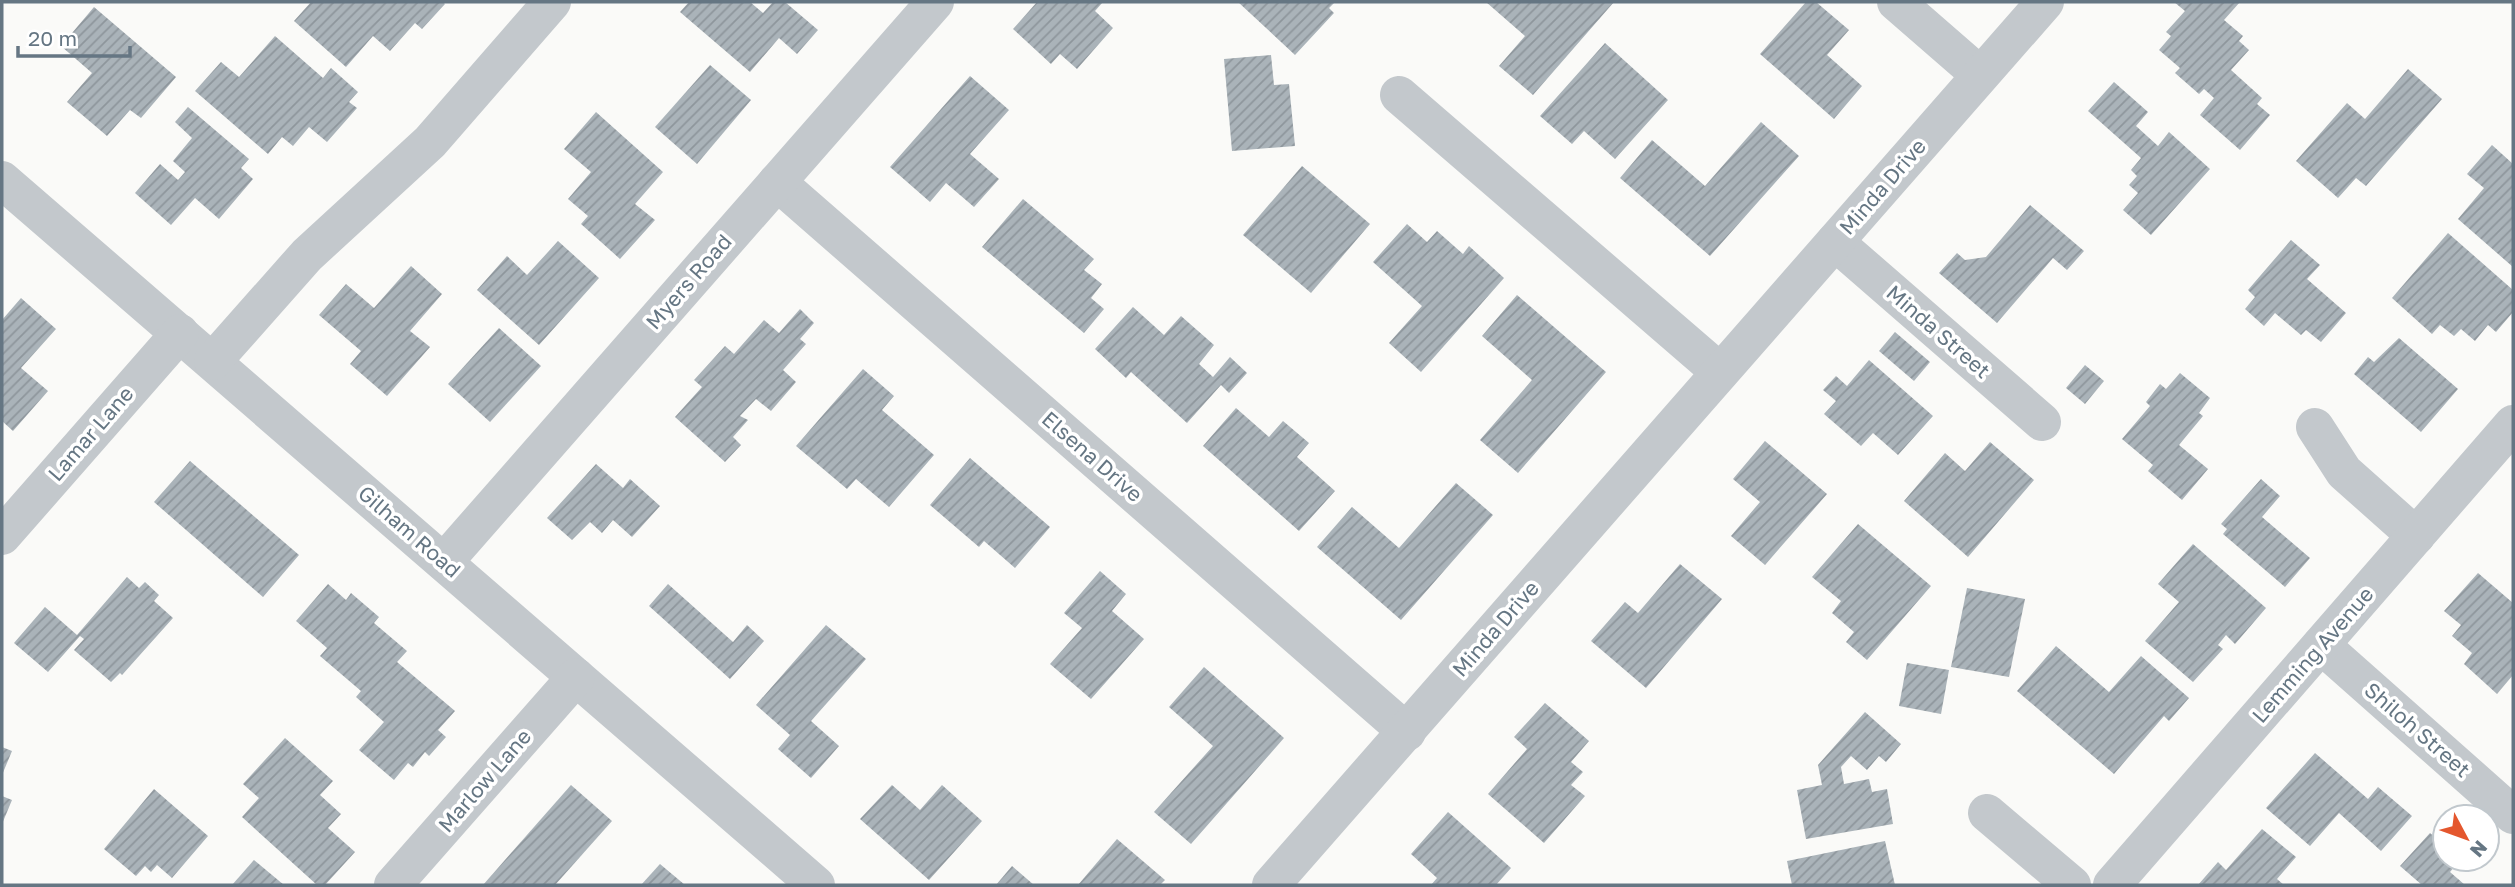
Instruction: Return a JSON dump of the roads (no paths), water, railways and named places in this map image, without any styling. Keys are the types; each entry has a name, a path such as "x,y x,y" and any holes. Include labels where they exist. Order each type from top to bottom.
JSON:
{"street":[{"path":"213,361 307,255 430,142 552,2"},
{"name":"Myers Road","path":"443,562 935,2"},
{"path":"1896,2 1980,75"},
{"name":"Minda Drive","path":"1271,885 2045,2"},
{"path":"1399,95 1720,372"},
{"name":"Gilham Road","path":"2,180 816,885"},
{"name":"Elsena Drive","path":"777,182 1407,732"},
{"name":"Minda Street","path":"1835,242 2042,422"},
{"name":"Lamar Lane","path":"2,536 180,333"},
{"name":"Lemming Avenue","path":"2112,885 2513,425"},
{"path":"2315,427 2344,472 2416,536"},
{"name":"Shiloh Street","path":"2321,646 2513,815"},
{"name":"Marlow Lane","path":"393,885 576,677"},
{"path":"1987,813 2072,885"}]}
